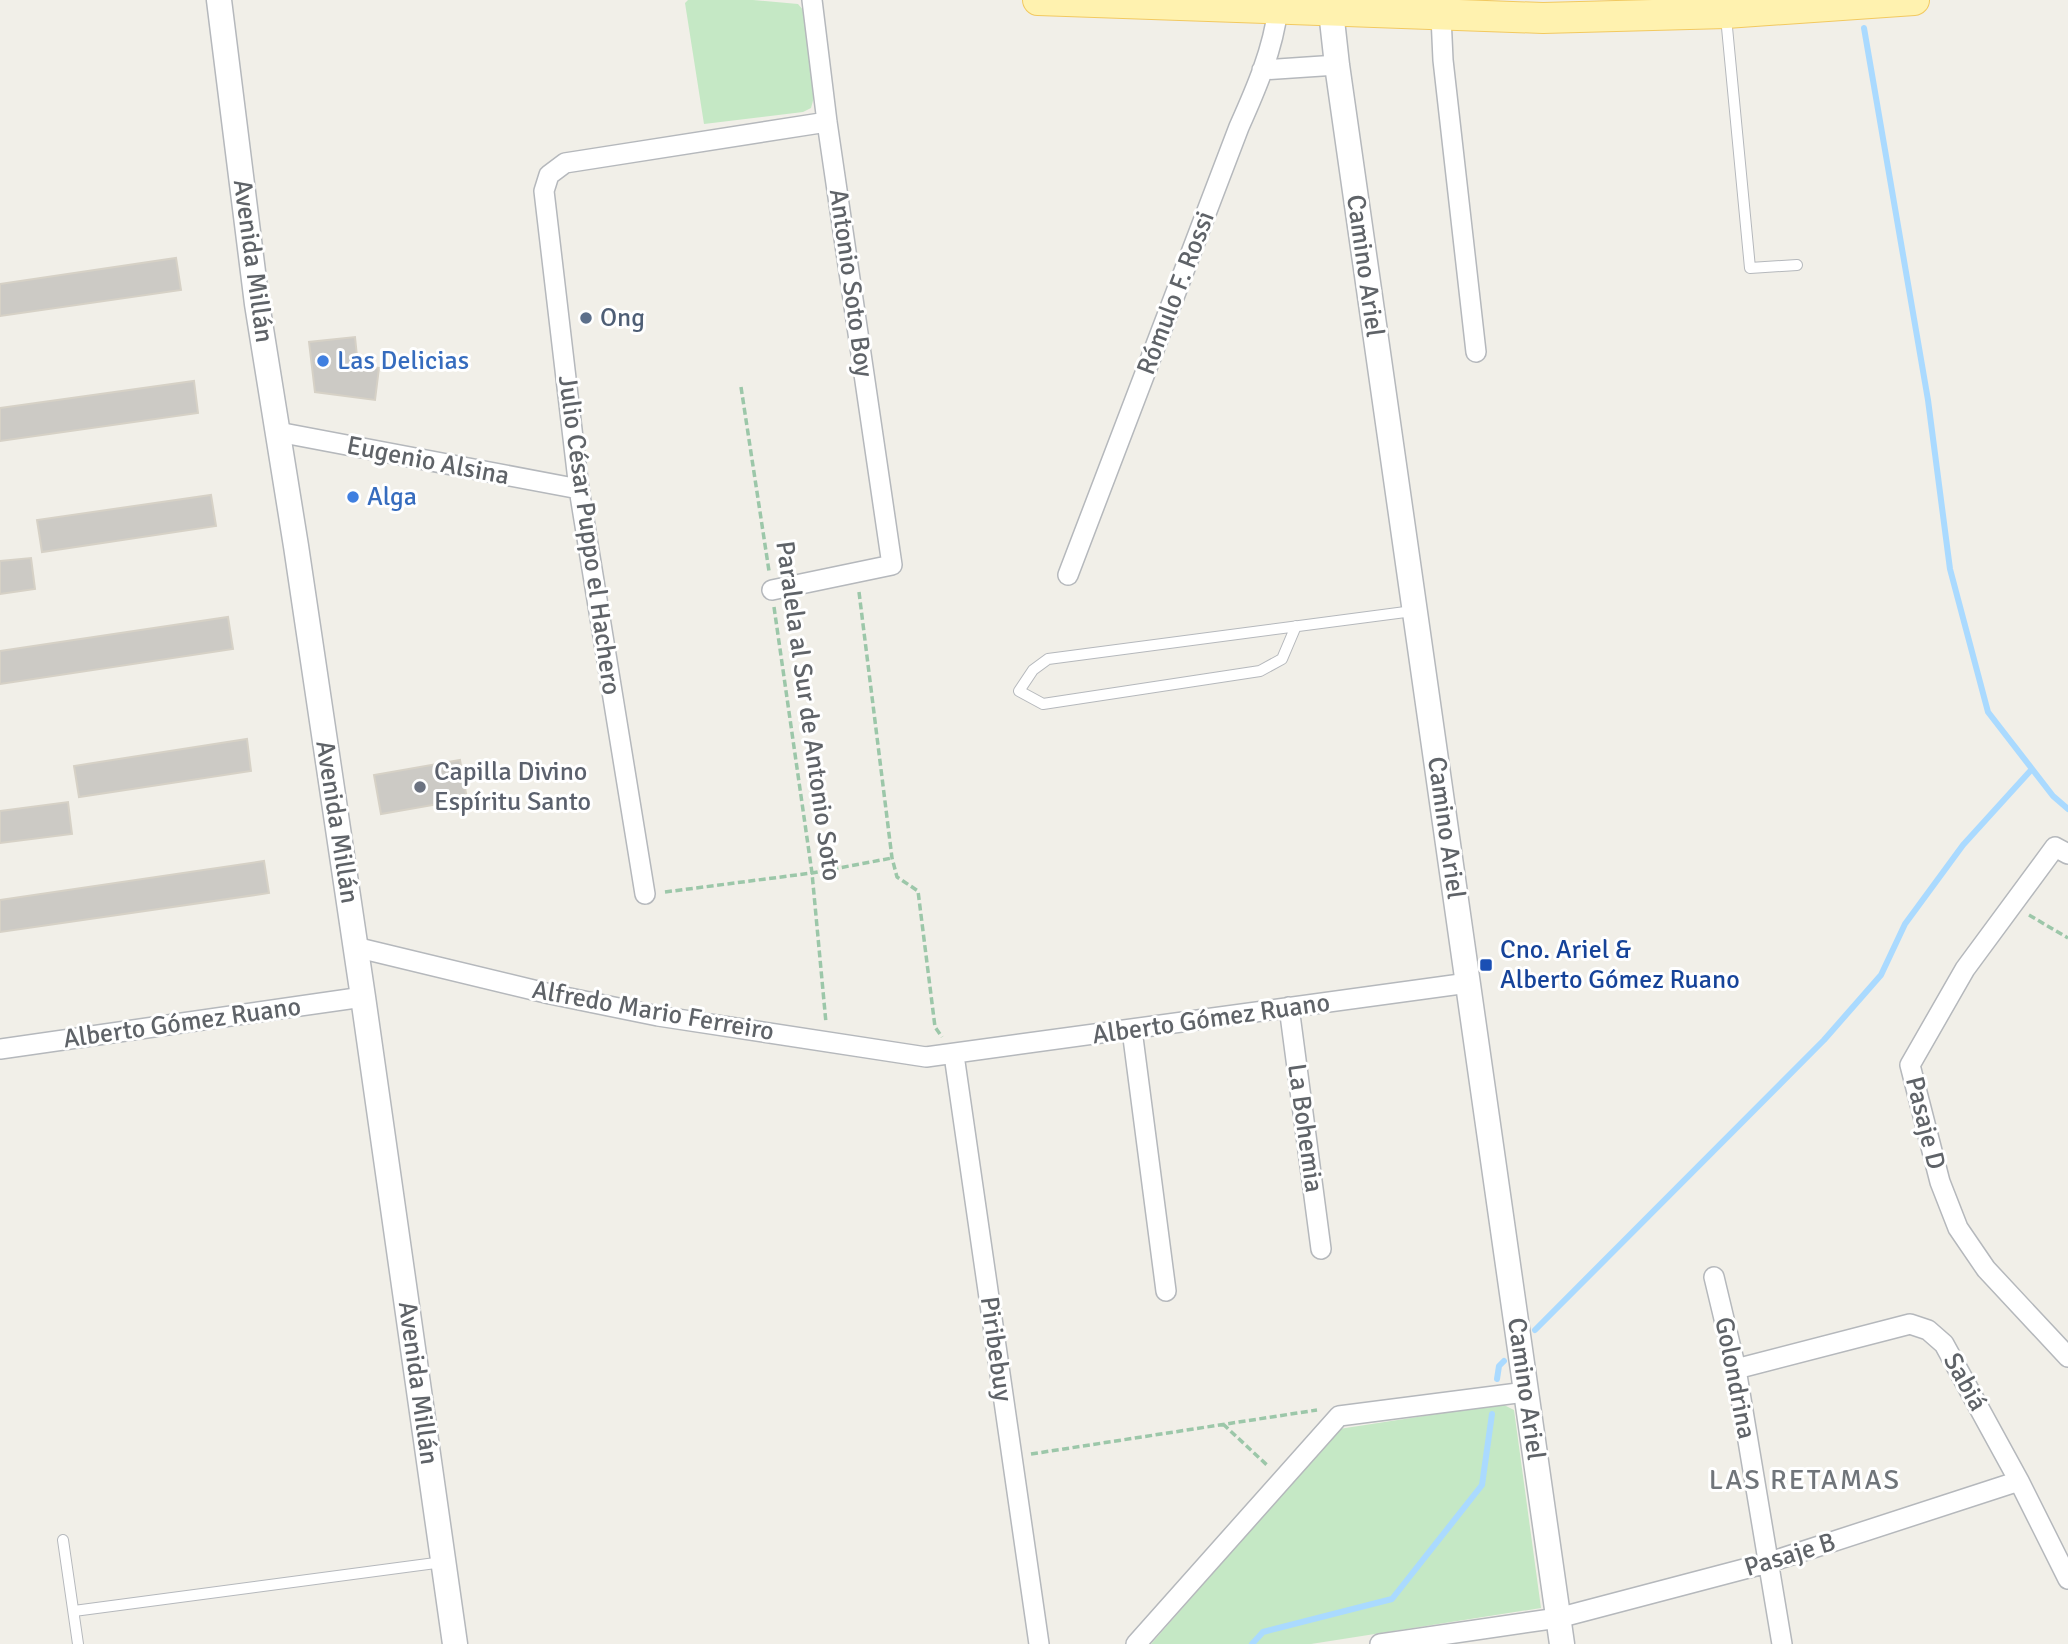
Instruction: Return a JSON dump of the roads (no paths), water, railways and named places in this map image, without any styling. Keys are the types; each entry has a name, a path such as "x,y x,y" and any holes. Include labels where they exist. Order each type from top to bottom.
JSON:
{"main road":[{"path":"1038,0 1187,3 1441,16 1543,18 1726,13 1914,0"}],"street":[{"name":"Avenida Millán","path":"219,0 257,304 363,997 455,1644"},
{"name":"Antonio Soto Boy","path":"772,590 892,565 827,122 812,0"},
{"name":"Rómulo F. Rossi","path":"1068,575 1262,70 1275,31 1278,8"},
{"name":"Camino Ariel","path":"1331,11 1562,1644"},
{"path":"1441,16 1443,60 1476,352"},
{"path":"1262,70 1337,65"},
{"name":"Julio César Puppo el Hachero","path":"645,894 579,489 544,191 549,175 565,163 827,122"},
{"name":"Eugenio Alsina","path":"278,432 579,489"},
{"name":"Pasaje D","path":"2062,851 2011,906 1965,969 1910,1065 1940,1182 1958,1227 1986,1269 2068,1357"},
{"name":"Alfredo Mario Ferreiro","path":"355,947 563,997 658,1016 926,1057 954,1055"},
{"name":"Alberto Gómez Ruano","path":"954,1055 1468,983"},
{"name":"Alberto Gómez Ruano","path":"0,1049 363,997"},
{"name":"La Bohemia","path":"1289,1007 1321,1249"},
{"path":"1132,1030 1166,1291"},
{"name":"Piribebuy","path":"954,1055 1039,1644"},
{"name":"Golondrina","path":"1714,1278 1736,1369 1782,1644"},
{"name":"Sabiá","path":"1736,1369 1910,1324 1928,1330 1944,1344 2019,1481 2068,1579"},
{"path":"1136,1644 1339,1416 1526,1392"},
{"name":"Pasaje B","path":"1380,1644 1558,1618 1767,1563 2019,1481"}],"lane":[{"path":"1726,13 1750,268 1797,265"},
{"path":"1296,626 1282,659 1259,671 1043,704 1018,691 1032,670 1048,659 1296,626 1415,611"},
{"path":"63,1539 78,1644"},
{"path":"74,1612 443,1562"}],"waterway":[{"path":"1864,28 1928,400 1950,569 1988,712 2053,796 2068,809"},
{"path":"1535,1330 1824,1040 1881,975 1905,924 1963,845 2032,769"},
{"path":"1497,1379 1499,1366 1504,1361"},
{"path":"1252,1644 1263,1632 1392,1599 1482,1485 1492,1414"}],"place":[{"name":"Ong","path":"586,318"},
{"name":"Las Delicias","path":"323,361"},
{"name":"Alga","path":"353,497"},
{"name":"Capilla Divino Espíritu Santo","path":"420,787"},
{"name":"Cno. Ariel & Alberto Gómez Ruano","path":"1486,965"}],"district":[{"name":"LAS RETAMAS","path":"1805,1480"}]}
